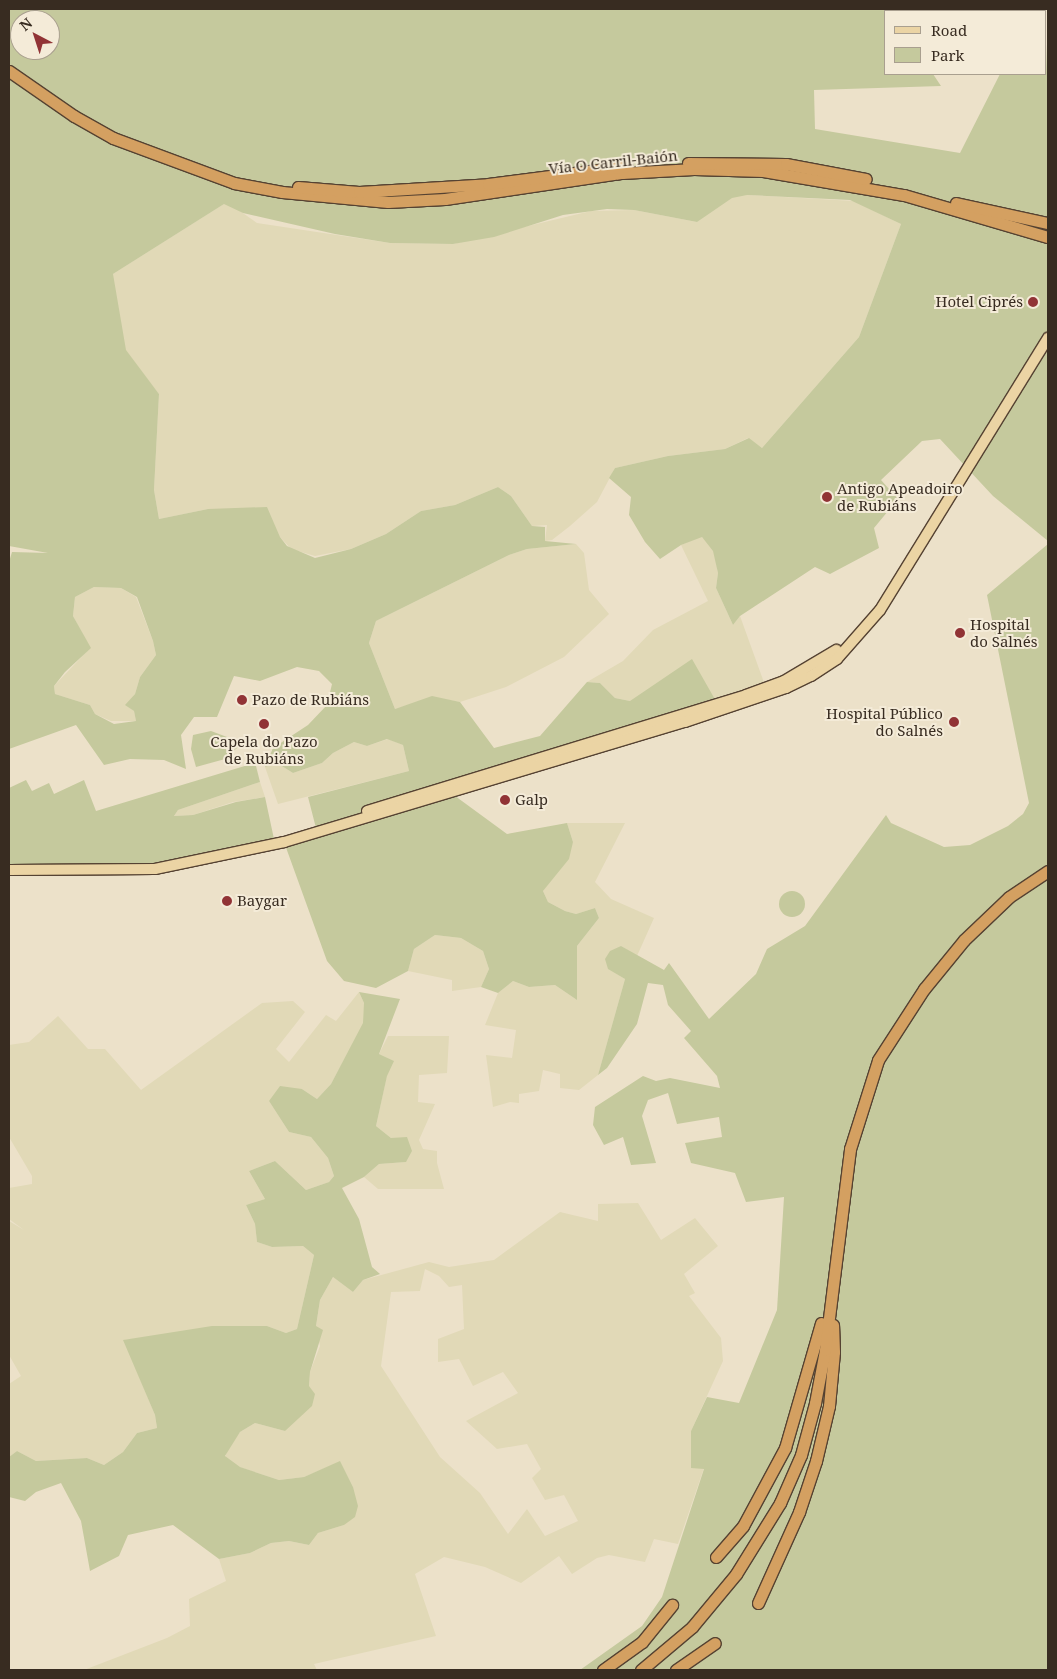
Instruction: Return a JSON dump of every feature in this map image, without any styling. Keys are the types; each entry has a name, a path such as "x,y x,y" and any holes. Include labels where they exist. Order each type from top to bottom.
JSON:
{"highway":[{"name":"Vía O Carril-Baión","path":"9,72 74,116 113,138 207,174 235,181 359,192 488,184 598,168 704,162 786,164 856,176 1047,223"},
{"name":"Vía O Carril-Baión","path":"207,174 282,192 388,202 445,199 622,173 694,169 763,171 855,184 904,195 1044,236"},
{"path":"641,1670 692,1627 755,1547 780,1502 801,1455 816,1403 850,1149 878,1060 924,989 964,940 1009,897 1048,871"},
{"path":"716,1557 743,1526 785,1448 831,1283"},
{"path":"758,1604 799,1512 823,1434 834,1352 831,1283"},
{"path":"603,1670 642,1642 672,1605"},
{"path":"676,1670 715,1643"}],"main road":[{"path":"9,870 155,869 284,842 685,722 786,688 837,658 861,635 901,575 1048,338"}],"shaded area":[{"path":"747,195 854,201 901,224 859,337 762,448 748,438 725,449 668,456 615,468 597,502 552,540 545,541 547,525 532,526 511,496 498,487 455,505 421,511 386,534 351,549 315,556 291,549 280,537 208,509 159,519 154,490 159,394 111,333 113,274 227,202 257,223 390,243 453,244 591,211 634,210 697,222 729,196"},
{"path":"701,536 714,548 718,573 716,588 733,625 740,616 766,688 717,704 630,701 615,698 600,683 587,682 623,661 653,630 708,601 681,545"},
{"path":"576,544 584,553 589,590 609,614 564,657 506,687 460,702 433,697 395,709 369,643 376,621 509,555 527,549"},
{"path":"94,587 121,588 136,597 153,641 156,655 140,677 135,694 126,705 134,711 136,721 111,721 95,714 90,705 55,694 54,686 90,648 73,616 75,597"},
{"path":"388,739 403,745 409,771 278,804 265,767 277,763 293,773 322,763 333,753 354,742 367,746"},
{"path":"260,782 265,797 233,802 193,815 174,816 178,810"},
{"path":"567,823 625,823 595,882 611,899 654,918 637,956 621,946 609,969 625,979 598,1075 579,1090 560,1088 560,1074 543,1070 539,1091 519,1094 519,1103 510,1102 493,1107 486,1055 512,1058 516,1030 485,1025 498,993 513,981 529,987 555,985 577,1000 577,946 599,918 595,908 576,914 565,911 548,902 543,891 573,842"},
{"path":"435,935 461,938 483,951 489,969 481,987 452,991 452,980 408,971 414,949"},
{"path":"359,992 364,1003 364,1023 331,1084 317,1099 302,1089 269,1101 289,1132 311,1137 328,1158 334,1176 329,1182 306,1190 275,1161 249,1171 265,1199 246,1205 255,1224 257,1242 272,1247 303,1246 314,1255 297,1329 286,1333 267,1326 124,1340 155,1415 157,1428 137,1433 123,1452 104,1465 87,1458 36,1461 17,1451 9,1457 9,1384 21,1376 9,1355 9,1221 24,1230 9,1219 9,1188 32,1184 32,1176 9,1137 9,1045 29,1042 58,1016 88,1049 105,1049 141,1090 262,1003 293,1001 305,1012 276,1049 289,1062 326,1015 336,1021"},
{"path":"388,1036 449,1036 447,1073 419,1075 418,1102 435,1104 419,1140 423,1149 437,1151 437,1163 444,1189 378,1189 364,1177 379,1164 406,1162 391,1138 376,1126 387,1075 393,1061 379,1054"},
{"path":"638,1203 661,1240 695,1218 718,1246 684,1274 695,1293 689,1296 721,1338 723,1361 691,1431 704,1468 678,1544 654,1539 645,1562 609,1555 597,1558 572,1574 559,1556 521,1583 485,1567 444,1557 415,1574 436,1636 314,1664 317,1670 84,1670 167,1638 190,1626 189,1599 226,1581 219,1559 250,1553 271,1543 289,1541 309,1545 318,1533 344,1525 353,1487 340,1462 304,1477 279,1480 224,1462 228,1447 240,1432 255,1423 285,1431 309,1386 310,1372 320,1346 316,1326 320,1300 333,1277 353,1292 363,1280 429,1262 449,1267 494,1260 560,1212 598,1221 598,1204","holes":["425,1269 439,1276 449,1287 462,1285 464,1329 438,1339 438,1362 459,1359 473,1386 503,1372 518,1393 466,1421 497,1449 527,1444 541,1469 532,1478 545,1500 564,1495 578,1521 545,1536 527,1509 508,1534 480,1493 440,1457 381,1366 391,1292 420,1291"]}],"green space":[{"path":"9,9 912,9 884,10 884,75 934,75 941,86 814,90 815,129 960,153 999,75 1047,75 1048,13 1048,541 993,496 940,439 922,441 881,480 898,499 874,528 879,548 830,574 815,567 740,616 733,625 716,588 718,573 713,551 702,537 681,545 660,559 645,542 629,515 631,497 609,478 615,468 668,456 725,449 749,438 762,448 859,337 901,224 850,200 747,195 732,198 697,222 634,210 607,209 563,215 494,237 453,244 390,243 335,234 243,213 224,204 113,274 126,350 159,394 154,490 159,519 208,509 267,507 280,537 287,546 315,558 351,549 386,534 421,511 455,505 498,487 511,496 532,526 545,527 545,541 576,544 527,549 509,555 376,621 369,643 395,709 432,696 460,702 494,748 540,736 587,682 600,683 615,698 630,701 692,659 721,710 451,793 507,834 567,823 573,842 569,859 543,891 548,902 565,911 576,914 595,908 599,918 577,946 577,1000 555,985 529,987 513,981 498,993 481,987 489,969 483,951 461,938 435,935 414,949 408,971 376,988 344,981 327,961 284,842 317,832 308,797 409,771 403,745 387,739 367,746 354,742 333,753 322,763 293,773 277,763 265,767 273,748 308,725 327,705 332,684 319,671 297,667 260,681 234,676 217,717 194,717 181,735 186,769 164,760 130,759 104,765 76,725 9,749 9,562 12,552 48,553 9,546","holes":["94,587 121,588 137,597 153,641 156,655 140,677 135,694 125,705 134,711 136,721 114,724 95,714 90,705 55,694 54,686 65,672 91,648 73,616 75,597"]},
{"path":"1048,544 1048,1670 580,1670 642,1626 662,1597 704,1469 691,1468 691,1431 707,1397 739,1403 777,1310 784,1197 746,1202 735,1173 691,1163 685,1143 722,1137 719,1117 677,1124 668,1093 648,1100 642,1116 656,1163 631,1165 623,1137 604,1145 593,1125 595,1107 643,1076 656,1081 670,1078 720,1088 717,1076 684,1038 691,1031 668,1005 663,985 648,983 637,1024 607,1068 598,1075 625,979 608,969 605,959 610,951 621,946 664,970 669,963 709,1019 756,974 767,949 805,926 886,815 891,823 944,847 970,845 1008,826 1023,814 1029,803 987,595"},
{"path":"211,731 227,737 238,747 225,759 196,767 191,749 193,735"},
{"path":"248,765 256,766 260,782 178,810 174,816 193,815 236,802 265,797 274,839 155,869 9,870 9,788 26,780 32,791 49,783 54,794 84,780 96,811"},
{"path":"792,891 801,895 805,904 801,913 792,917 783,913 779,904 783,895"},
{"path":"359,992 400,999 379,1054 394,1061 387,1076 376,1126 391,1138 407,1137 412,1151 406,1162 379,1164 364,1177 342,1188 359,1219 372,1267 380,1274 363,1280 353,1292 333,1277 320,1300 316,1326 323,1330 310,1372 309,1386 315,1394 312,1406 285,1431 255,1423 240,1432 225,1456 240,1467 279,1480 304,1477 340,1461 353,1487 358,1506 355,1517 344,1525 318,1533 309,1545 289,1541 271,1543 250,1553 219,1559 173,1525 128,1535 119,1556 90,1571 81,1521 61,1483 36,1492 25,1501 9,1497 9,1457 17,1451 36,1461 87,1458 104,1465 123,1452 137,1433 157,1428 155,1415 123,1340 212,1326 267,1326 286,1333 297,1329 314,1255 303,1246 272,1247 257,1242 255,1224 246,1205 265,1199 249,1171 275,1161 306,1190 329,1182 334,1176 328,1158 311,1137 289,1132 269,1101 280,1086 302,1089 317,1099 331,1084 363,1023 364,1003"}],"place":[{"name":"Hotel Ciprés","path":"1033,302"},
{"name":"Antigo Apeadoiro de Rubiáns","path":"827,497"},
{"name":"Hospital do Salnés","path":"960,633"},
{"name":"Pazo de Rubiáns","path":"242,700"},
{"name":"Hospital Público do Salnés","path":"954,722"},
{"name":"Capela do Pazo de Rubiáns","path":"264,724"},
{"name":"Galp","path":"505,800"},
{"name":"Baygar","path":"227,901"}]}
